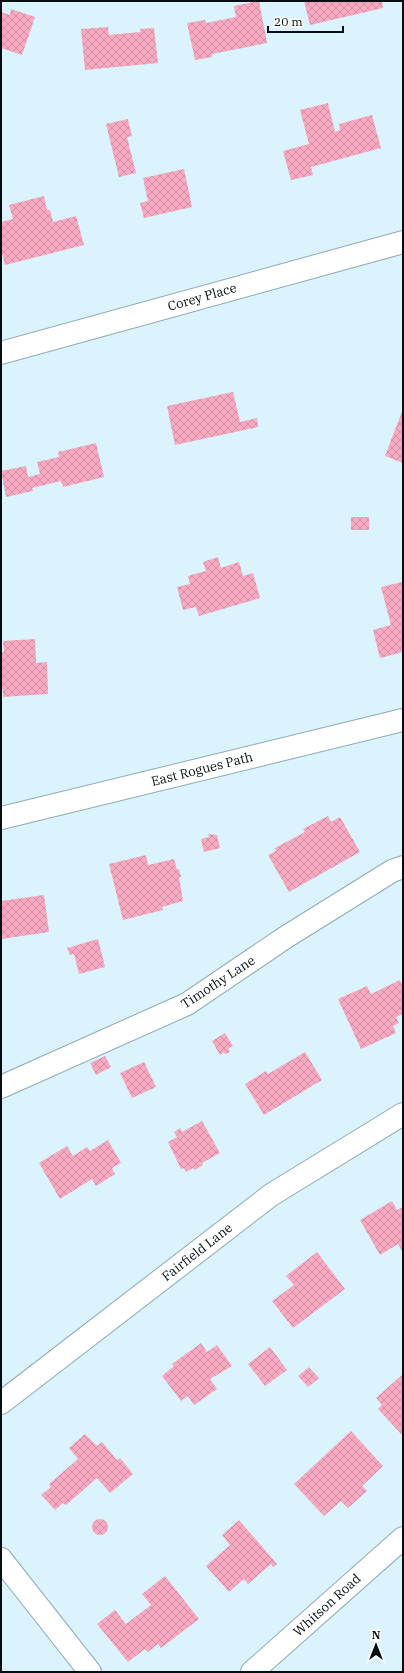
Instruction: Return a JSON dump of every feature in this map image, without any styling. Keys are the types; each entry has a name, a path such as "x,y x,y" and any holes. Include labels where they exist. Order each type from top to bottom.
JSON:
{"street":[{"name":"Corey Place","path":"1,353 403,242"},
{"name":"East Rogues Path","path":"1,818 403,720"},
{"name":"Timothy Lane","path":"1,1087 187,1004 292,933 392,871 403,867"},
{"name":"Fairfield Lane","path":"1,1402 271,1195 403,1114"},
{"name":"Whitson Road","path":"252,1672 403,1538"},
{"path":"1,1559 90,1672"}],"building":[{"path":"259,1 267,43 212,54 212,57 195,60 187,23 205,20 206,23 236,17 234,6"},
{"path":"304,1 382,1 383,8 310,25"},
{"path":"11,9 35,17 22,55 1,48 1,12 10,15"},
{"path":"108,27 109,35 140,32 140,29 154,28 158,63 85,70 81,29"},
{"path":"328,103 335,132 340,130 339,124 372,115 381,148 311,167 313,175 291,180 283,151 309,144 300,110"},
{"path":"128,119 132,136 127,137 136,173 119,177 106,124"},
{"path":"184,169 192,207 144,218 140,203 148,201 143,178"},
{"path":"44,196 47,210 50,210 53,222 76,216 84,245 5,265 1,249 1,222 13,219 9,205"},
{"path":"233,392 240,422 257,418 258,427 175,445 167,406"},
{"path":"403,409 403,463 385,456"},
{"path":"96,443 104,477 63,487 61,481 32,488 33,491 6,497 1,471 26,466 28,477 40,474 37,462 59,457 58,452"},
{"path":"351,517 369,517 369,530 351,530"},
{"path":"218,557 221,568 239,562 243,576 253,573 260,598 199,616 196,607 183,610 177,587 190,584 188,576 206,571 203,562"},
{"path":"402,582 403,652 380,658 373,630 391,625 381,587"},
{"path":"35,639 36,663 47,662 48,694 3,697 3,690 1,690 1,653 4,652 3,641"},
{"path":"328,816 331,822 340,817 360,852 289,892 268,855 276,851 275,848 305,832 303,829"},
{"path":"208,834 217,835 220,848 204,852 201,839 209,837"},
{"path":"146,855 148,865 174,859 181,877 179,877 183,901 162,907 163,910 123,920 109,864"},
{"path":"44,895 49,932 1,939 1,901"},
{"path":"98,939 105,967 79,974 74,954 70,955 67,948"},
{"path":"400,980 403,988 403,1014 396,1017 399,1023 393,1026 396,1033 361,1049 338,999 367,986 371,994"},
{"path":"225,1033 233,1046 228,1049 230,1052 225,1054 224,1052 220,1055 212,1041"},
{"path":"305,1052 322,1080 264,1115 245,1084 266,1071 268,1074"},
{"path":"105,1056 111,1067 96,1075 90,1063"},
{"path":"144,1062 156,1087 132,1098 120,1073"},
{"path":"202,1121 220,1153 202,1163 203,1165 195,1170 193,1168 186,1172 184,1168 181,1169 168,1142 177,1137 174,1132 180,1128 182,1132"},
{"path":"108,1140 121,1163 112,1168 115,1174 96,1186 92,1179 60,1199 39,1163 67,1146 73,1156 87,1147 90,1151"},
{"path":"392,1201 397,1210 403,1207 403,1253 398,1244 380,1255 360,1220"},
{"path":"317,1252 345,1289 293,1328 272,1301 294,1285 286,1276"},
{"path":"201,1343 207,1352 217,1345 232,1366 210,1379 217,1389 194,1405 188,1396 181,1401 162,1376 174,1366 172,1364"},
{"path":"270,1347 287,1370 265,1386 248,1364"},
{"path":"309,1367 319,1378 308,1387 298,1376"},
{"path":"403,1374 403,1436 378,1409 382,1405 376,1398"},
{"path":"351,1431 383,1466 362,1486 367,1491 348,1508 341,1501 324,1516 294,1484"},
{"path":"85,1434 97,1446 102,1442 117,1460 120,1458 133,1474 110,1493 97,1478 66,1505 63,1503 55,1510 41,1495 51,1487 49,1484 78,1459 69,1448"},
{"path":"100,1519 106,1521 108,1527 106,1533 100,1535 94,1533 92,1527 94,1521"},
{"path":"239,1520 277,1564 273,1567 271,1564 248,1584 244,1579 229,1592 206,1566 230,1545 222,1535"},
{"path":"165,1576 199,1619 161,1648 158,1644 148,1652 145,1649 128,1662 97,1624 115,1610 126,1624 151,1605 142,1594"}]}
